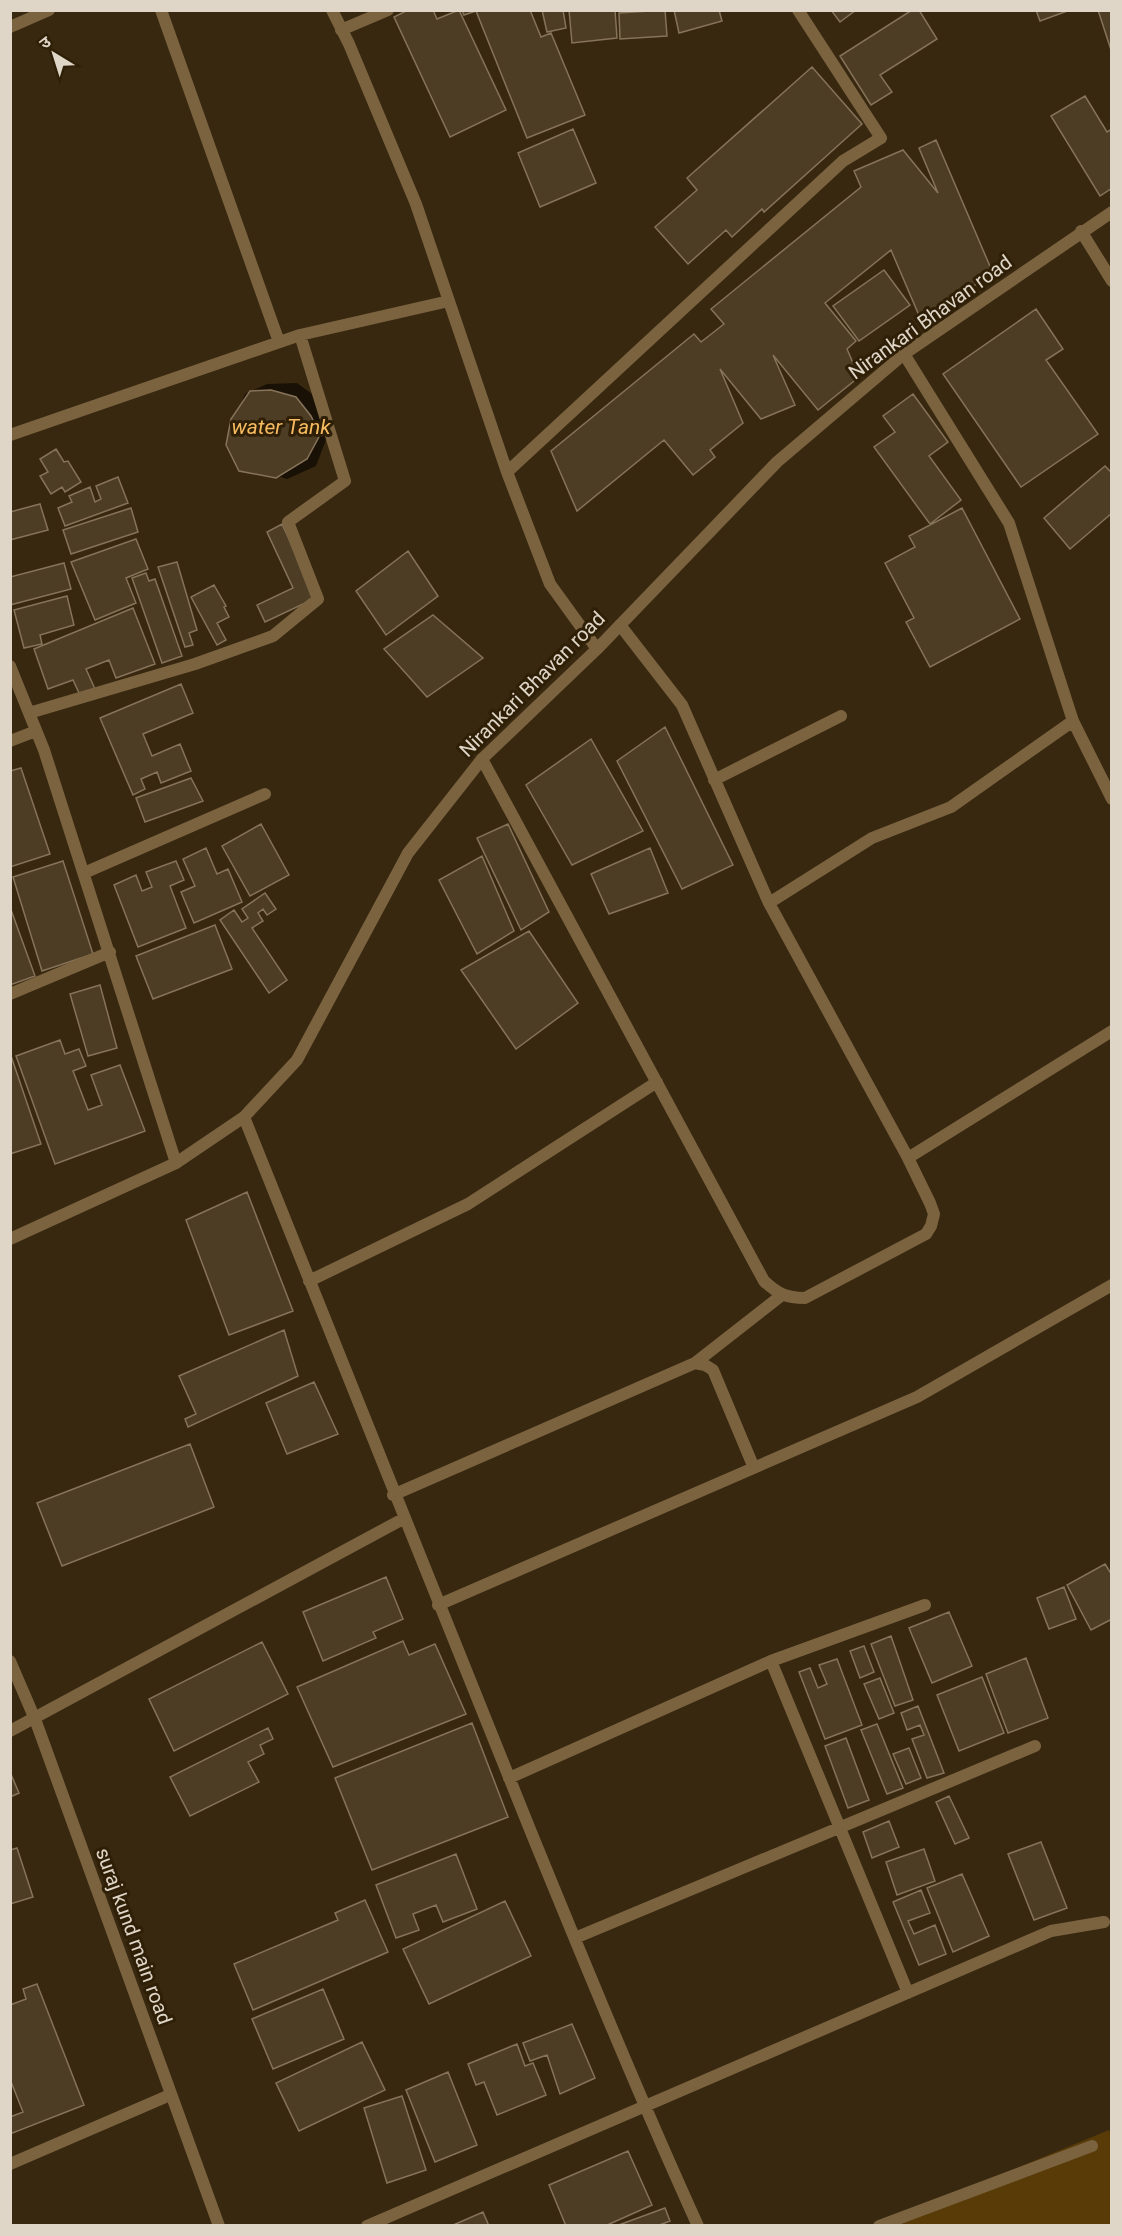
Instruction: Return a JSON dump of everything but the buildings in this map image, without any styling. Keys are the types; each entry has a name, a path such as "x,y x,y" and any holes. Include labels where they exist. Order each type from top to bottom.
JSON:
{"street":[{"path":"10,27 49,10"},
{"path":"161,10 279,342"},
{"path":"332,10 349,44 416,204 507,472 550,584 597,649"},
{"path":"340,30 388,10"},
{"path":"507,472 843,161 881,138 798,10"},
{"name":"Nirankari Bhavan road","path":"10,1239 176,1163 244,1118 297,1060 408,854 482,759 597,649 777,462 904,354 1112,212"},
{"path":"1081,231 1112,281"},
{"path":"10,435 300,335 449,301"},
{"path":"29,713 195,664 273,636 318,599 288,522 345,481 300,335"},
{"path":"904,354 1008,523 1073,721 1112,799"},
{"path":"482,759 764,1281 787,1298 805,1298 926,1234 934,1214 908,1158 769,903 682,705 620,625"},
{"path":"10,666 36,731 84,873 176,1163"},
{"path":"714,780 841,716"},
{"path":"769,903 872,838 951,807 1073,721"},
{"path":"10,741 36,731"},
{"path":"84,873 265,794"},
{"path":"10,994 110,952"},
{"path":"908,1158 1112,1031"},
{"path":"309,1281 468,1204 657,1082"},
{"path":"244,1118 438,1605 644,2106 698,2226"},
{"path":"438,1605 917,1397 1112,1285"},
{"path":"393,1495 695,1363 782,1295"},
{"path":"695,1363 705,1365 712,1370 754,1468"},
{"path":"10,1731 403,1519"},
{"path":"509,1778 771,1661 925,1605"},
{"name":"suraj kund main road","path":"10,1661 35,1719 219,2226"},
{"path":"771,1661 908,1993"},
{"path":"575,1938 1035,1746"},
{"path":"367,2226 1051,1931 1104,1922"},
{"path":"10,2164 170,2095"},
{"path":"879,2226 1092,2146"}],"shaded area":[{"path":"1109,2130 1111,2135 1111,2225 876,2226"}],"water":[{"name":"water Tank","path":"297,383 320,400 327,437 316,466 287,479 266,472 237,414 245,394 267,384"}]}
